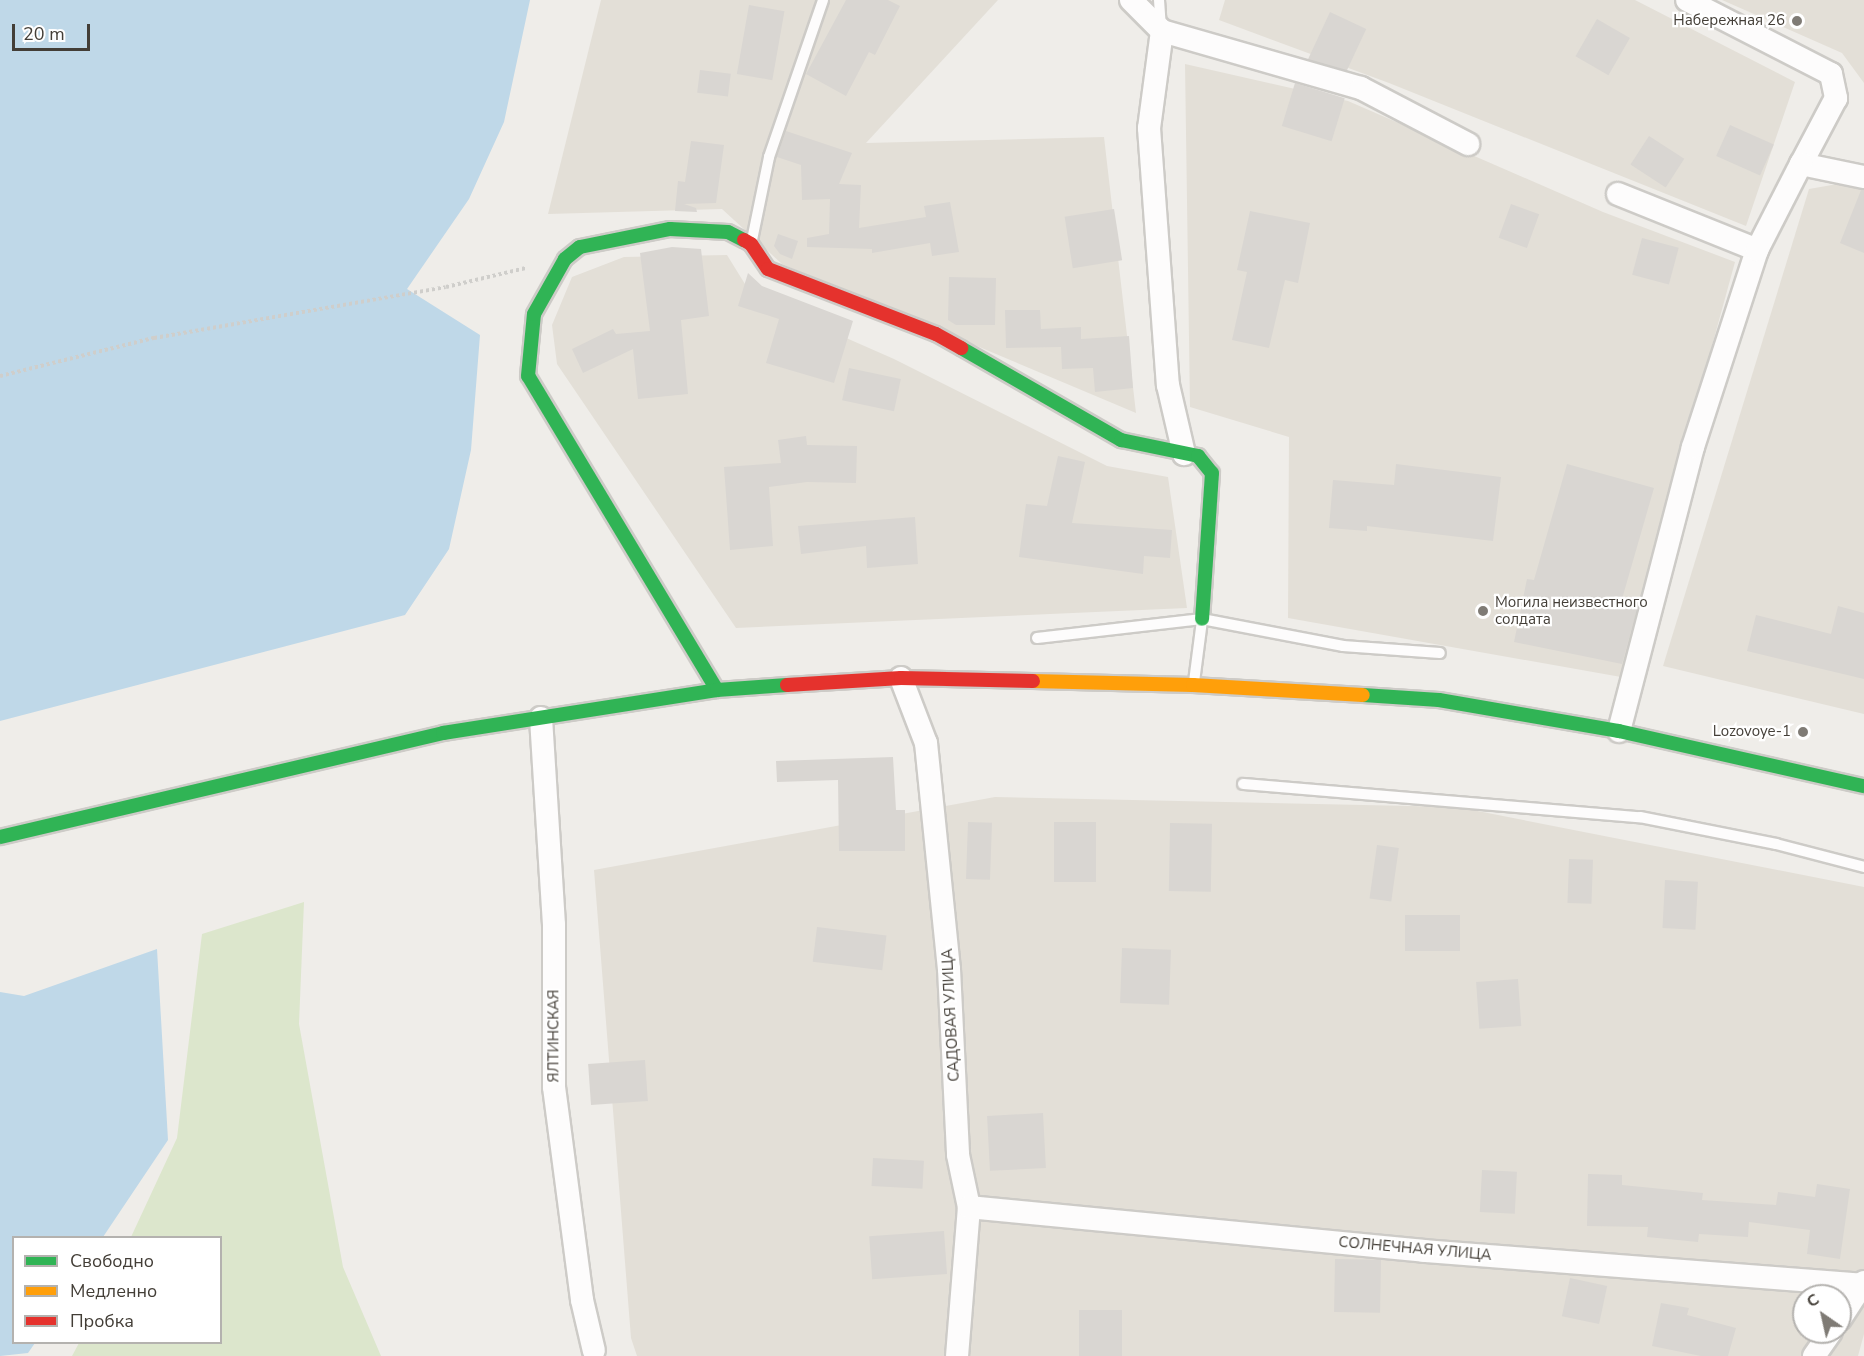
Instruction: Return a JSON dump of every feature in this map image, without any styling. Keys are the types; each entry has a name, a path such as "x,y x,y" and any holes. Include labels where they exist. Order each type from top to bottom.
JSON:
{"main road":[{"path":"717,690 528,376 534,314 565,259 580,247 670,229 728,231 751,243 768,269 936,334 1121,440 1198,456 1212,473 1202,619"},
{"path":"0,837 372,747 717,690 901,678 1193,685 1439,700 1619,731 1864,786"}],"street":[{"path":"1131,0 1162,31 1360,88 1468,144"},
{"path":"1619,731 1693,447 1757,250 1836,98 1832,74 1687,0"},
{"path":"1162,31 1149,128 1168,385 1184,454"},
{"path":"1801,164 1864,177"},
{"path":"1618,194 1757,250"},
{"name":"САДОВАЯ УЛИЦА","path":"901,678 926,743 949,969 958,1155 969,1207 957,1356"},
{"name":"ЯЛТИНСКАЯ","path":"541,718 554,925 554,1087 582,1299 594,1351"},
{"name":"СОЛНЕЧНАЯ УЛИЦА","path":"969,1207 1424,1251 1863,1284"},
{"path":"1852,1301 1863,1284"}],"lane":[{"path":"751,243 769,157 823,0"},
{"path":"1160,0 1162,31"},
{"path":"1193,685 1202,619"},
{"path":"1037,638 1202,619 1343,646 1440,653"},
{"path":"1243,784 1640,817 1776,843 1864,867"}],"path":[{"path":"0,376 154,338 446,287 565,259"}],"shaded area":[{"path":"601,0 998,0 866,143 1104,137 1136,413 782,264 722,209 548,214"},
{"path":"1225,0 1635,0 1795,82 1746,226 1389,83 1219,20"},
{"path":"1722,0 1864,0 1864,83 1842,53"},
{"path":"1185,64 1348,101 1603,212 1735,262 1621,677 1288,618 1289,437 1190,407"},
{"path":"1849,182 1864,188 1864,714 1663,666 1809,189"},
{"path":"727,255 753,297 894,359 1107,466 1168,477 1187,608 736,628 557,364 552,325 572,277 624,257"},
{"path":"995,797 1457,807 1864,887 1864,1334 1858,1356 637,1356 631,1338 594,870"}],"green space":[{"path":"304,902 299,1024 343,1267 381,1356 72,1356 78,1344 222,1344 222,1236 131,1236 177,1138 202,934"}],"water":[{"path":"0,0 530,0 504,122 469,199 407,289 480,335 471,450 449,549 405,615 0,721"},
{"path":"157,949 168,1140 104,1236 12,1236 12,1344 34,1344 28,1353 0,1356 0,992 24,996"}],"building":[{"path":"846,0 888,0 900,6 875,55 869,52 846,96 806,74"},
{"path":"749,5 784,11 772,80 737,74"},
{"path":"1330,12 1366,29 1344,76 1308,59"},
{"path":"1597,19 1630,38 1608,75 1576,56"},
{"path":"700,70 731,74 728,97 697,93"},
{"path":"1295,83 1345,98 1332,141 1282,126"},
{"path":"1730,125 1774,145 1760,176 1716,156"},
{"path":"786,131 852,153 839,184 861,185 859,228 926,217 924,206 950,202 959,252 932,256 930,243 872,253 872,249 807,247 807,238 829,234 830,199 802,200 801,165 777,157"},
{"path":"1649,136 1684,159 1666,187 1630,165"},
{"path":"691,141 724,145 716,203 684,204 696,208 697,212 675,211 678,181 685,182"},
{"path":"1861,190 1864,190 1864,253 1840,243"},
{"path":"1511,204 1539,214 1527,248 1499,238"},
{"path":"1114,209 1122,260 1073,268 1065,217"},
{"path":"1250,211 1310,223 1298,283 1285,280 1269,348 1232,340 1247,272 1237,270"},
{"path":"778,234 798,241 792,259 780,254 774,246"},
{"path":"1642,238 1679,248 1669,285 1632,275"},
{"path":"672,247 701,249 709,316 681,320 688,394 638,399 633,349 583,373 572,349 613,329 616,334 650,331 640,253"},
{"path":"748,273 762,286 853,321 834,383 766,363 779,319 738,306"},
{"path":"949,277 996,278 995,325 956,325 948,320"},
{"path":"1005,310 1040,310 1041,329 1081,327 1081,339 1129,336 1133,388 1095,392 1093,368 1062,369 1061,347 1006,348"},
{"path":"849,368 901,379 894,411 842,400"},
{"path":"806,436 807,445 857,446 856,483 807,482 769,487 773,546 730,550 724,467 781,463 778,440"},
{"path":"1058,456 1085,462 1072,523 1172,530 1170,558 1144,556 1143,574 1019,557 1026,504 1047,506"},
{"path":"1396,464 1501,477 1493,541 1367,526 1367,531 1329,528 1333,480 1394,485"},
{"path":"1567,464 1654,488 1622,599 1639,602 1622,664 1514,642 1527,579 1534,580"},
{"path":"915,517 918,564 867,568 866,546 801,554 798,526"},
{"path":"1838,606 1864,613 1864,679 1747,651 1756,615 1831,634"},
{"path":"893,757 896,810 905,810 905,851 839,851 838,780 777,782 776,761"},
{"path":"968,822 992,823 990,880 966,879"},
{"path":"1054,822 1096,822 1096,882 1054,882"},
{"path":"1170,823 1212,824 1211,892 1169,891"},
{"path":"1377,845 1399,848 1391,902 1369,898"},
{"path":"1569,859 1593,860 1591,904 1567,903"},
{"path":"1665,880 1698,882 1695,930 1662,928"},
{"path":"1405,915 1460,915 1460,951 1405,951"},
{"path":"817,927 886,936 882,970 813,962"},
{"path":"1122,948 1171,950 1169,1005 1120,1003"},
{"path":"1518,979 1521,1026 1479,1029 1476,982"},
{"path":"645,1060 648,1101 591,1105 588,1064"},
{"path":"1043,1113 1046,1168 990,1171 987,1116"},
{"path":"873,1158 924,1161 922,1189 872,1186"},
{"path":"1482,1170 1517,1172 1515,1214 1480,1212"},
{"path":"1588,1174 1622,1175 1622,1185 1703,1193 1702,1200 1776,1205 1778,1192 1815,1197 1817,1184 1850,1189 1840,1259 1807,1254 1810,1230 1749,1222 1748,1237 1699,1234 1698,1242 1647,1237 1648,1227 1587,1226"},
{"path":"944,1231 947,1274 872,1279 869,1236"},
{"path":"1335,1259 1381,1260 1380,1313 1334,1312"},
{"path":"1570,1278 1607,1286 1599,1324 1562,1316"},
{"path":"1661,1303 1689,1308 1687,1315 1736,1328 1728,1356 1701,1356 1652,1346"},
{"path":"1079,1310 1122,1310 1122,1356 1079,1356"}],"traffic: fast":[{"path":"717,690 528,376 534,314 565,259 580,247 670,229 728,232 744,240"},
{"path":"961,348 1121,440 1198,456 1212,473 1202,619"},
{"path":"0,837 443,733 717,690 787,685"},
{"path":"1363,695 1439,700 1619,731 1864,786"}],"traffic: slow":[{"path":"1033,681 1193,685 1363,695"}],"traffic: jam":[{"path":"744,240 751,244 768,269 936,334 961,348"},
{"path":"787,685 901,678 1033,681"}],"place":[{"name":"Набережная 26","path":"1797,21"},
{"name":"Могила неизвестного солдата","path":"1483,611"},
{"name":"Lozovoye-1","path":"1803,732"}]}
